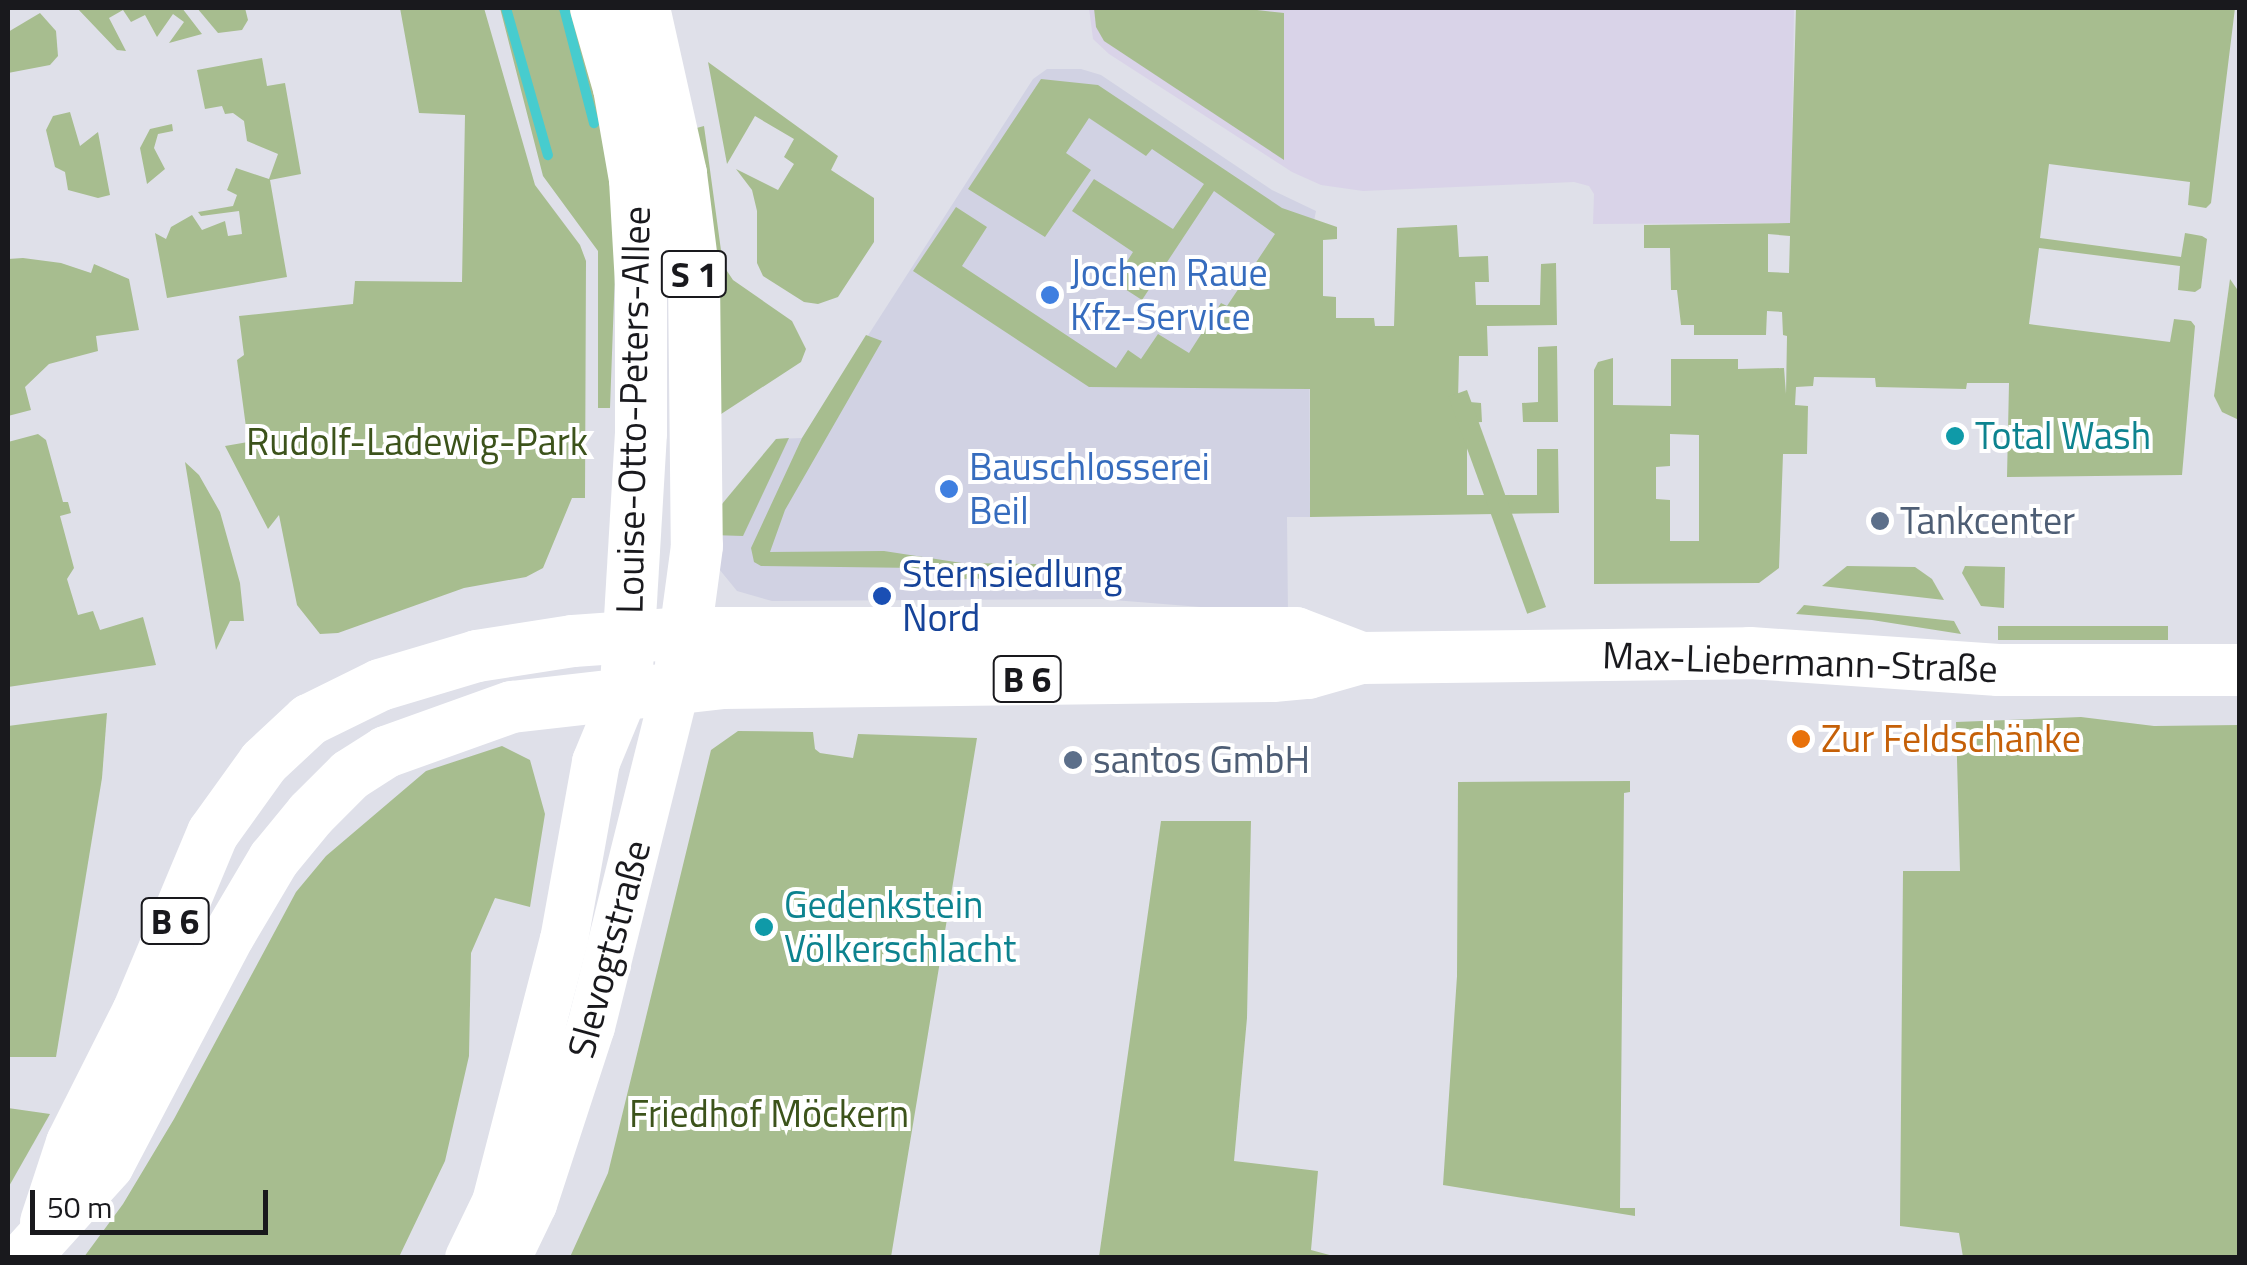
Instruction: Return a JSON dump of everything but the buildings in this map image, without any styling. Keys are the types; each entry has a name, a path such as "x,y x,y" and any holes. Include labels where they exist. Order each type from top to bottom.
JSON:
{"main road":[{"name":"Louise-Otto-Peters-Allee","path":"596,8 619,88 635,180 641,434 631,638"},
{"name":"Louise-Otto-Peters-Allee","path":"644,8 681,174 694,278 699,469 696,573 687,633"},
{"name":"B 6","path":"33,1248 72,1142 138,1012 212,832 264,762 309,720 380,686 476,656 687,633"},
{"name":"Slevogtstraße","path":"507,1258 532,1204 591,1027 687,633"},
{"name":"Max-Liebermann-Straße","path":"687,633 1296,633 1360,658"},
{"name":"Slevogtstraße","path":"470,1258 496,1202 560,958 596,762 625,692 631,638"},
{"name":"Max-Liebermann-Straße","path":"625,692 676,686 1274,676 1308,673 1360,658 1750,653 1998,670 2240,670"},
{"name":"B 6","path":"33,1248 108,1165 229,935 274,860 311,814 350,775 386,752 512,706 625,692"},
{"path":"564,700 596,762"}],"shaded area":[{"path":"1089,8 1794,8 1791,223 1593,224 1594,194 1589,186 1574,182 1363,191 1321,185 1292,172 1109,54 1093,39"},
{"path":"1047,69 1081,69 1101,75 1272,190 1316,211 1309,246 1310,517 1287,517 1288,614 1101,599 772,601 737,591 715,564 712,535 776,439 802,438 1033,79"}],"green space":[{"path":"77,8 182,8 202,34 169,43 184,22 173,14 157,37 145,15 131,22 123,10 109,18 126,51 117,50"},
{"path":"197,8 245,8 248,20 242,30 218,33"},
{"name":"Rudolf-Ladewig-Park","path":"400,8 484,8 535,185 580,245 586,261 585,498 572,498 543,568 526,577 464,588 338,633 320,634 297,605 279,515 268,529 225,446 248,442 237,360 244,355 239,316 353,304 355,281 462,282 465,115 419,113"},
{"path":"500,8 576,8 582,23 617,217 610,408 598,408 598,251 543,176"},
{"path":"1094,8 1240,8 1284,13 1284,160 1104,41 1096,27"},
{"path":"1796,8 2235,8 2211,203 2206,208 2188,205 2190,182 2049,164 2040,238 2181,257 2185,233 2202,236 2207,239 2201,288 2195,292 2178,290 2180,266 2039,248 2029,324 2170,342 2174,319 2191,321 2195,326 2182,475 2007,477 2009,383 1967,383 1966,389 1876,387 1875,378 1814,377 1813,386 1796,387 1795,405 1808,406 1807,454 1783,454 1779,568 1759,583 1594,584 1594,370 1598,362 1613,358 1613,405 1671,406 1671,359 1738,359 1738,369 1784,368 1786,394 1787,336 1783,335 1782,312 1767,311 1766,335 1694,335 1694,325 1681,325 1677,290 1671,290 1670,248 1644,248 1644,225 1790,223","holes":["1768,234 1790,236 1789,273 1768,272","1670,434 1699,435 1699,541 1670,541 1670,500 1656,499 1656,467 1670,466"]},
{"path":"40,13 56,31 58,56 50,65 8,73 8,32"},
{"path":"262,58 267,86 285,83 301,174 270,180 287,277 167,298 155,233 166,239 171,227 192,215 202,230 225,221 228,236 242,234 239,211 201,216 198,212 233,206 237,195 227,190 236,168 269,179 278,154 247,141 244,121 233,113 225,114 222,106 205,109 197,70"},
{"path":"708,62 838,156 831,170 874,198 874,242 838,297 818,304 804,302 763,276 757,263 757,211 752,190 736,169 778,190 794,164 784,157 794,139 755,116 727,164"},
{"path":"1041,79 1098,85 1282,208 1337,227 1337,239 1323,240 1323,296 1336,297 1336,318 1374,318 1375,326 1394,326 1397,228 1457,225 1459,257 1488,256 1489,282 1475,282 1476,305 1540,305 1541,264 1556,263 1557,325 1487,326 1488,356 1459,356 1458,401 1481,403 1482,422 1467,423 1467,495 1537,495 1537,449 1558,449 1559,513 1310,517 1310,389 1089,387 913,271 956,207 987,227 962,266 1116,368 1128,350 1141,359 1158,334 1189,353 1221,303 1227,306 1275,234 1214,191 1142,300 1114,282 1133,252 1072,211 1094,179 1173,229 1204,184 1152,149 1146,156 1089,118 1066,153 1091,170 1045,237 968,189"},
{"path":"70,112 80,146 98,132 110,195 98,198 68,190 65,172 55,167 46,130 53,116"},
{"path":"172,124 173,131 158,134 154,148 165,169 147,184 140,148 150,129"},
{"path":"704,126 723,265 733,280 792,321 806,349 801,362 715,418 689,130"},
{"path":"8,259 61,263 91,273 94,264 129,279 139,330 96,336 98,351 49,364 25,387 31,410 8,416"},
{"path":"2230,279 2239,292 2239,420 2222,412 2214,396"},
{"path":"866,335 882,341 785,510 770,552 884,551 962,563 1036,564 1038,578 960,579 918,568 761,566 754,562 751,548 802,438"},
{"path":"1557,346 1558,422 1523,422 1522,403 1538,402 1538,347"},
{"path":"1467,390 1546,607 1527,614 1448,397"},
{"path":"38,434 46,440 63,502 68,502 71,513 60,516 74,568 67,579 78,615 93,611 100,630 143,617 156,665 8,687 8,442"},
{"path":"789,438 743,536 712,535 712,516 776,439"},
{"path":"185,462 199,475 220,512 240,583 244,621 230,621 216,650"},
{"path":"1847,566 1915,567 1932,579 1944,600 1822,586"},
{"path":"1965,566 2005,567 2004,608 1981,606 1962,573"},
{"path":"1804,605 1954,621 1961,634 1872,620 1796,614"},
{"path":"1998,626 2168,626 2168,640 1998,640"},
{"path":"107,713 102,778 56,1057 8,1057 8,726"},
{"path":"2081,717 2154,726 2239,725 2239,1257 1963,1257 1959,1233 1900,1226 1903,871 1960,871 1956,722"},
{"name":"Friedhof Möckern","path":"738,731 813,732 815,749 820,753 853,758 858,734 977,738 891,1257 570,1257 608,1173 711,750"},
{"path":"502,746 530,760 545,814 530,907 495,898 471,953 469,1056 445,1161 399,1257 84,1257 123,1204 174,1119 296,892 326,856 426,771"},
{"path":"1630,781 1630,792 1624,793 1620,1208 1635,1208 1635,1216 1443,1185 1457,976 1458,782"},
{"path":"1161,821 1251,821 1247,1018 1234,1161 1318,1171 1311,1250 1337,1257 1099,1257"},
{"path":"8,1108 50,1114 8,1188"}],"waterway":[{"path":"506,8 548,155"},
{"path":"564,8 594,123"}],"place":[{"name":"Jochen Raue Kfz-Service","path":"1050,295"},
{"name":"Total Wash","path":"1955,436"},
{"name":"Bauschlosserei Beil","path":"949,489"},
{"name":"Tankcenter","path":"1880,521"},
{"name":"Sternsiedlung Nord","path":"882,596"},
{"name":"Zur Feldschänke","path":"1801,739"},
{"name":"santos GmbH","path":"1073,760"},
{"name":"Gedenkstein Völkerschlacht","path":"764,927"}]}
